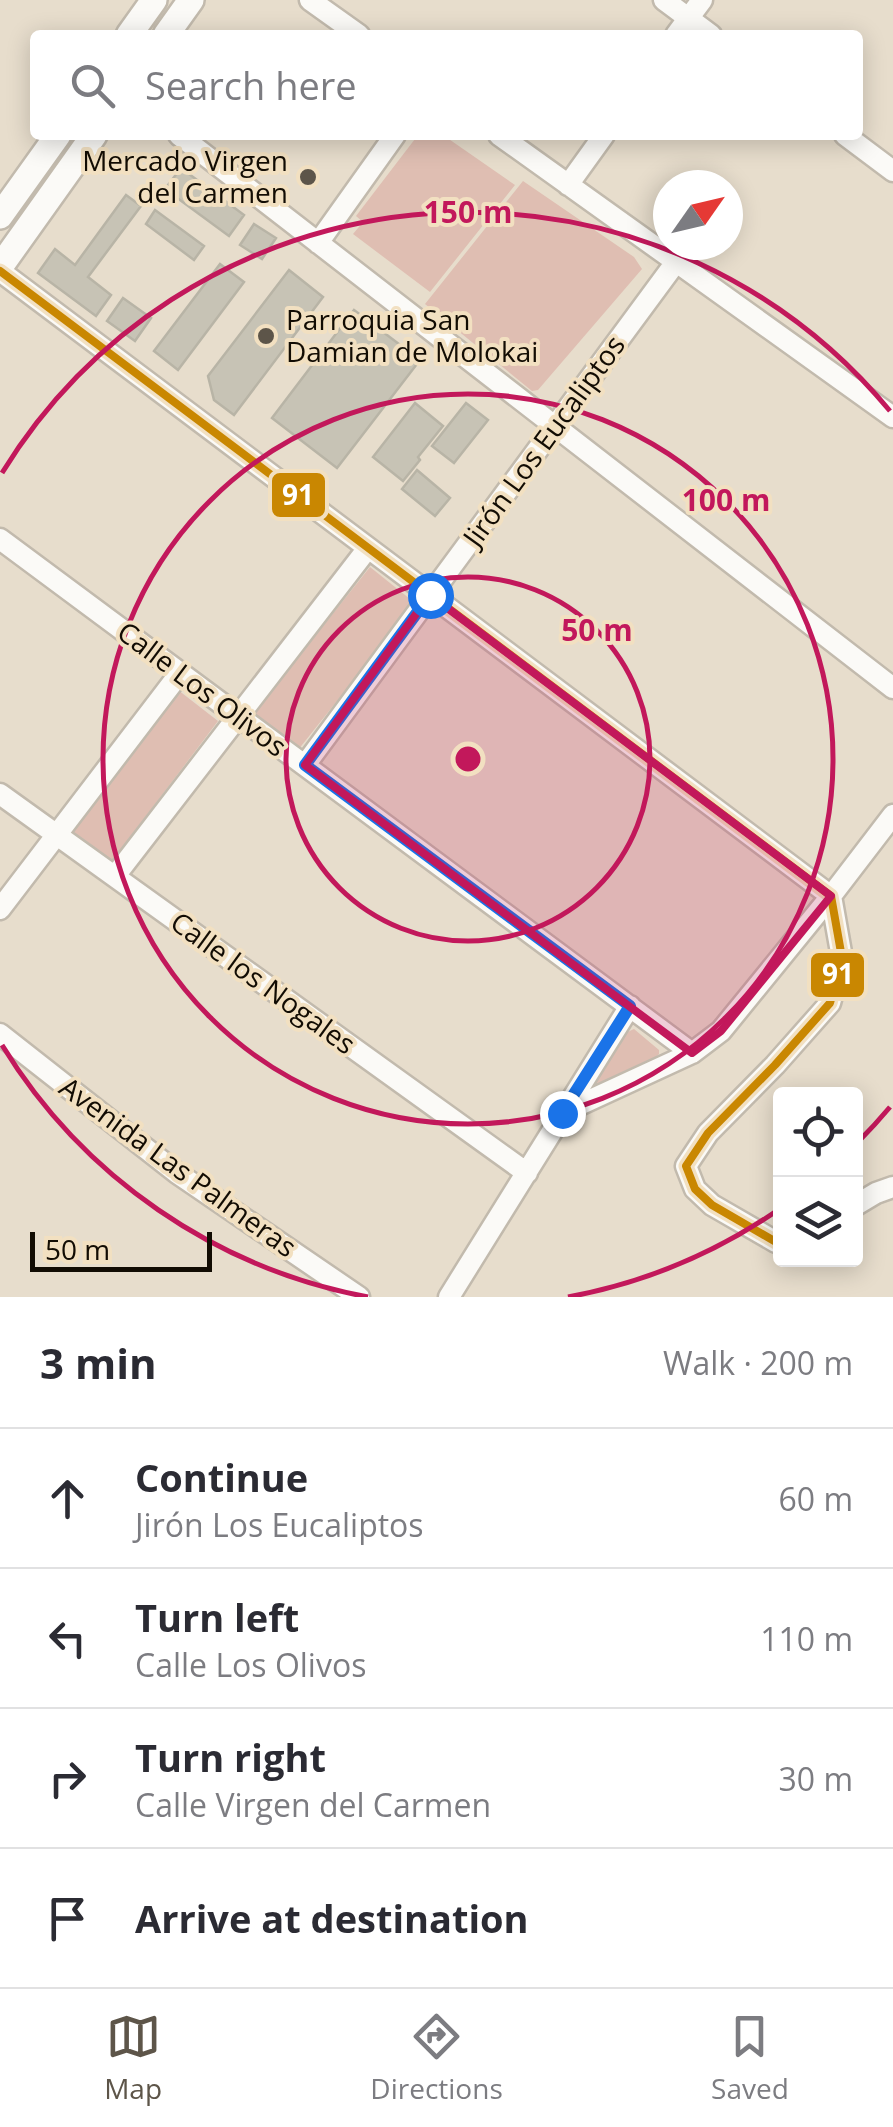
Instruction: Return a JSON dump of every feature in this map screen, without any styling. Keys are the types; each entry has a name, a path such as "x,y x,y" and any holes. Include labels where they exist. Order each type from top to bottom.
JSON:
{"street":[{"path":"133,30 154,0"},
{"path":"169,30 190,0"},
{"path":"310,0 352,30"},
{"path":"664,0 682,26 702,0"},
{"path":"0,216 54,140"},
{"path":"90,140 0,269 831,896 842,958 830,1003 708,1133 686,1166 695,1189 712,1205 773,1240"},
{"path":"185,140 893,688"},
{"path":"318,243 391,140"},
{"path":"506,140 893,417"},
{"path":"568,185 600,140"},
{"path":"851,140 893,172"},
{"name":"Jirón Los Eucaliptos","path":"305,765 676,262"},
{"name":"Calle Los Olivos","path":"0,540 692,1053"},
{"path":"115,876 368,548"},
{"path":"0,909 180,673"},
{"name":"Calle los Nogales","path":"0,794 526,1173"},
{"path":"562,1113 692,1053 721,1031 893,815"},
{"path":"449,1297 630,1006"},
{"name":"Avenida Las Palmeras","path":"0,1034 177,1173 359,1297"},
{"path":"863,1201 893,1187"}],"highlighted area":[{"path":"430,595 831,896 721,1031 692,1053 305,765"}],"shaded area":[{"path":"414,140 450,140 515,185 430,292 353,234 363,222 356,216"},
{"path":"523,181 634,257 642,269 538,390 532,391 425,304"},
{"path":"370,567 415,603 298,750 253,714"},
{"path":"178,690 218,721 112,861 72,831"},
{"path":"634,1029 659,1054 593,1086 610,1051"}],"building":[{"path":"181,168 244,215 229,236 165,189"},
{"path":"126,195 141,206 88,277 111,295 96,316 38,273 55,249 75,265"},
{"path":"155,210 204,246 194,260 146,224"},
{"path":"254,224 276,238 262,259 240,245"},
{"path":"220,264 244,282 178,370 154,351"},
{"name":"Parroquia San Damian de Molokai","path":"289,270 323,297 234,415 214,400 208,376"},
{"path":"123,298 151,318 135,341 107,321"},
{"path":"354,310 420,360 337,468 272,418"},
{"path":"415,403 443,426 403,481 373,457"},
{"path":"466,403 488,420 454,463 432,446"},
{"path":"417,470 450,498 435,516 402,489"}],"transit line":[{"name":"91","path":"0,271 831,896 842,958 830,1003 708,1133 686,1166 695,1189 712,1205 773,1240"}],"place":[{"name":"Mercado Virgen del Carmen","path":"308,177"},
{"name":"Parroquia San Damian de Molokai","path":"266,336"}],"route":[{"path":"430,595 305,765 630,1006 562,1113"}]}
